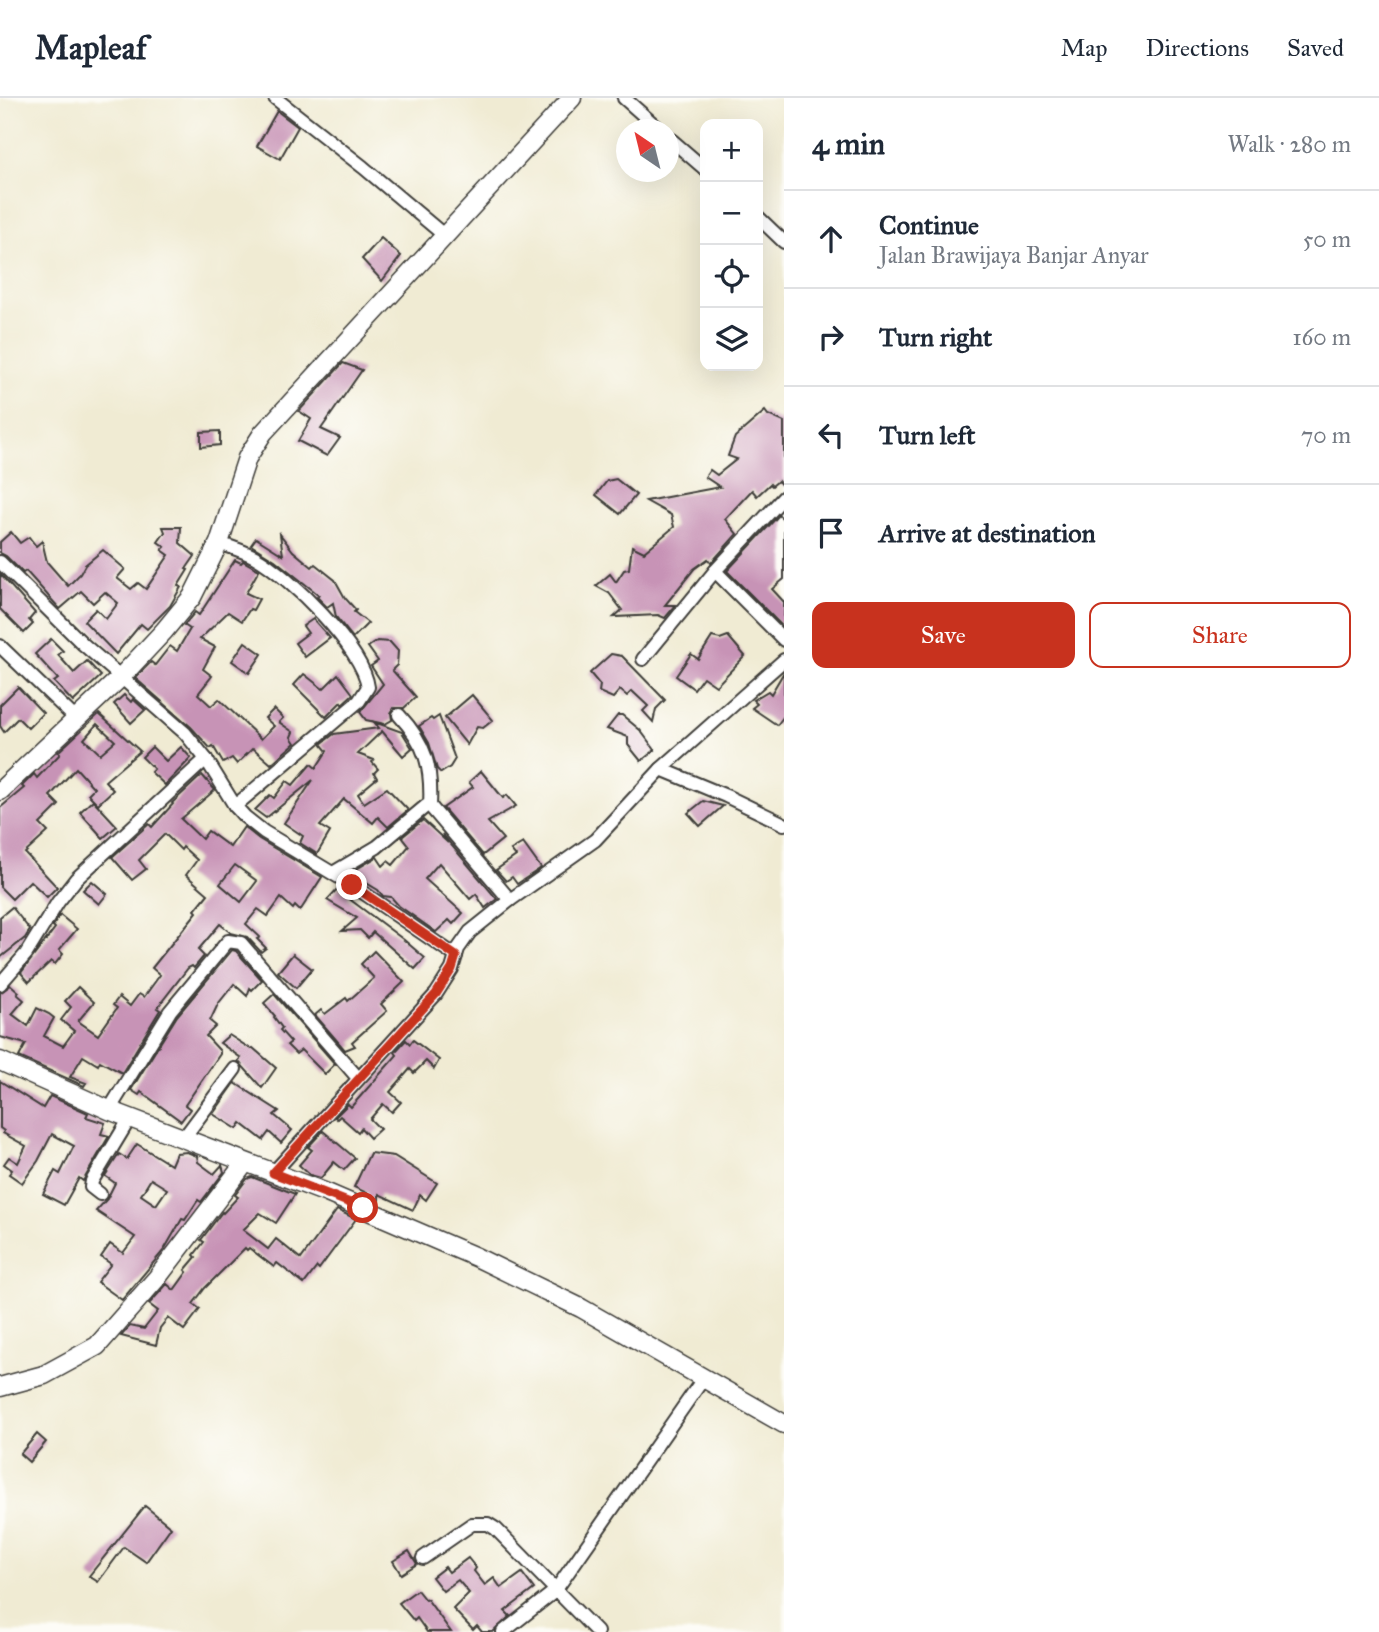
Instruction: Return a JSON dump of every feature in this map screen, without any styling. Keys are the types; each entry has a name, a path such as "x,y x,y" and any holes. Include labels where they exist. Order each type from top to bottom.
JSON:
{"street":[{"path":"275,98 445,236"},
{"path":"0,791 120,678 192,597 219,543 247,458 263,433 572,98"},
{"path":"624,98 648,119"},
{"path":"679,147 700,165"},
{"path":"763,222 784,242"},
{"path":"643,659 715,571 784,497"},
{"path":"219,543 254,557 280,574 325,616 355,656 368,687 359,701 235,806"},
{"path":"0,562 56,619 176,725 206,759 235,806 245,817 456,956"},
{"path":"715,571 784,640"},
{"path":"0,646 76,719"},
{"path":"273,1173 436,994 452,969 457,949 470,932 595,840 661,769 784,660"},
{"path":"399,715 419,739 425,752 430,776 430,806 510,900"},
{"path":"0,984 26,954 58,902 76,879 206,759"},
{"path":"661,769 784,824"},
{"path":"333,873 377,847 426,806 430,806"},
{"path":"109,1110 170,1011 228,940 241,943 358,1078"},
{"path":"0,1061 109,1110 390,1219 520,1277 613,1326 784,1424"},
{"path":"183,1139 235,1069"},
{"path":"100,1194 91,1187 92,1181 130,1118"},
{"path":"0,1387 44,1375 97,1346 157,1278 245,1163"},
{"path":"504,1632 555,1591 703,1379"},
{"path":"423,1558 472,1524 488,1524 597,1632"}],"building":[{"path":"277,111 298,127 280,159 257,146"},
{"path":"381,238 401,256 382,281 362,259"},
{"path":"343,363 362,370 321,429 340,438 327,456 298,441 311,419 299,411"},
{"path":"765,411 784,422 784,488 778,481 772,486 770,484 757,496 752,490 725,519 737,534 711,563 708,559 694,569 665,605 676,605 665,618 658,615 614,617 622,610 609,593 596,586 610,574 616,582 624,570 629,569 632,546 644,552 674,527 671,515 646,501 720,487 705,477 710,470 717,475 737,459 728,456 735,437"},
{"path":"220,431 220,445 201,447 201,432"},
{"path":"616,479 636,495 620,514 596,495 607,481"},
{"path":"779,515 784,520 784,579 772,589 784,602 784,628 727,571"},
{"path":"163,527 181,527 180,543 195,556 186,569 188,570 178,586 181,587 170,606 147,629 141,624 116,654 84,621 96,609 106,619 118,603 105,592 93,603 81,591 60,609 26,571 23,573 0,553 0,542 11,532 20,543 29,537 36,546 42,541 47,562 68,586 85,565 103,550 125,569 117,578 131,589 138,583 146,589 169,555 162,550 165,547 158,542 165,532"},
{"path":"280,534 293,551 312,567 315,564 335,580 345,598 356,610 354,612 368,623 353,638 336,617 333,603 327,607 317,597 319,595 275,560 251,545 256,538 283,555"},
{"path":"235,560 241,563 243,561 259,570 246,593 259,599 242,621 228,612 200,639 215,647 203,669 212,676 198,694 211,706 219,699 261,739 274,726 265,718 274,709 283,718 279,722 293,732 291,737 295,743 271,764 253,748 237,764 232,758 223,763 213,746 210,748 191,727 135,678 151,662 155,665 170,646 177,651 190,629 184,625 195,612 199,615"},
{"path":"0,574 35,613 29,620 33,624 24,633 0,609"},
{"path":"313,619 330,638 305,657 295,643 308,633 303,626"},
{"path":"728,636 745,656 716,686 703,677 694,689 676,676 691,654 698,659 712,637 720,639"},
{"path":"51,639 63,651 58,655 74,673 87,661 101,676 73,702 54,682 58,679 35,654"},
{"path":"377,641 390,642 398,651 397,665 392,670 416,697 404,708 394,708 391,713 392,720 385,724 366,720 360,712 383,684 371,666 378,661 368,647"},
{"path":"245,642 262,654 249,673 232,661"},
{"path":"611,654 622,656 665,700 656,709 653,722 643,711 648,706 632,691 627,696 620,690 613,698 599,692 600,685 590,673"},
{"path":"784,672 784,716 777,725 752,708 757,704 753,700 768,691 771,694"},
{"path":"304,674 323,689 338,674 353,694 326,717 294,685"},
{"path":"18,687 43,713 28,728 18,718 4,732 0,726 0,705"},
{"path":"124,695 145,710 131,723 114,704"},
{"path":"472,695 493,720 483,728 477,727 467,745 445,718"},
{"path":"99,714 140,751 105,781 113,790 98,804 88,794 94,788 76,768 50,796 59,805 40,824 48,832 25,853 57,887 47,897 30,881 12,899 0,887 0,808 24,788 22,786 34,774 37,778 60,754 58,752","holes":["97,724 115,741 100,754 84,739"]},
{"path":"618,715 622,715 640,730 655,750 641,761 628,745 628,737 607,729"},
{"path":"439,716 455,759 450,767 441,773 419,726"},
{"path":"374,722 402,732 412,748 403,756 382,731 358,754 374,760 372,762 378,769 374,773 377,778 358,794 364,803 387,788 408,810 388,827 378,817 373,823 344,799 320,826 330,832 317,854 300,843 303,836 284,823 313,780 266,818 255,810 270,795 274,798 287,781 293,785 311,764 316,768 327,751 321,744 334,734 379,728"},
{"path":"152,747 166,761 181,747 191,758 165,785 151,772 154,769 142,757"},
{"path":"481,771 503,798 507,795 516,806 488,822 503,839 483,855 443,808 473,787 469,782"},
{"path":"202,775 215,790 181,819 202,839 208,831 230,847 244,827 322,877 300,911 295,906 293,909 281,898 268,916 258,909 246,924 260,937 257,939 266,948 261,952 247,937 231,933 220,924 198,950 204,956 194,968 188,968 157,1008 160,1010 122,1073 100,1061 98,1065 83,1056 70,1077 86,1083 84,1086 19,1057 26,1044 0,1037 0,993 11,985 24,1000 12,1014 28,1026 37,1008 49,1014 54,1018 44,1036 63,1046 74,1031 61,1020 71,1007 65,1001 78,987 94,1002 78,1021 98,1035 117,1008 113,1005 119,997 130,1006 139,994 144,997 160,975 152,968 208,894 186,875 197,860 183,847 181,850 165,834 139,860 146,869 132,880 112,857 149,824 152,827 172,803","holes":["235,865 257,881 241,902 220,884"]},
{"path":"93,800 117,826 103,838 80,812"},
{"path":"703,801 723,806 700,826 688,813"},
{"path":"423,820 448,843 442,834 497,899 485,908 476,894 470,899 439,863 425,879 463,913 453,924 449,920 436,932 399,906 391,897 383,896 350,873 377,857 383,866 388,861 393,865 409,846 402,837"},
{"path":"523,843 541,868 517,884 512,877 506,881 496,870 516,856 511,850"},
{"path":"92,881 107,894 99,904 83,890"},
{"path":"339,887 350,894 348,898 425,958 415,969 373,932 368,938 360,930 342,931 357,918 327,900"},
{"path":"12,907 30,930 25,938 0,958 0,917"},
{"path":"60,915 77,929 59,950 63,954 55,964 51,961 29,982 21,973 55,928 53,926"},
{"path":"232,950 236,951 262,980 252,990 250,988 247,996 234,984 218,1004 210,1021 216,1026 206,1036 220,1054 185,1105 190,1109 181,1121 141,1092 139,1095 131,1090 177,1016"},
{"path":"374,951 404,982 381,1004 387,1011 352,1042 355,1046 345,1050 315,1015 321,1010 325,1014 346,998 348,1001 374,978 361,964"},
{"path":"293,954 312,969 296,988 278,972"},
{"path":"274,994 335,1064 325,1074 301,1050 296,1054 287,1045 291,1042 280,1030 282,1028 275,1016 264,1003"},
{"path":"229,1035 253,1048 276,1068 262,1088 238,1061 241,1058 220,1043"},
{"path":"406,1040 410,1044 413,1040 439,1060 434,1069 426,1061 414,1073 410,1069 390,1092 401,1102 392,1112 383,1104 370,1119 380,1129 370,1138 361,1128 358,1132 340,1116 337,1119 335,1117 348,1104 351,1107 397,1055 395,1052"},
{"path":"0,1081 43,1108 50,1096 88,1113 86,1117 105,1123 101,1134 109,1136 83,1181 79,1178 64,1205 43,1194 55,1171 60,1174 74,1146 52,1134 38,1161 22,1183 9,1174 12,1170 4,1164 9,1157 18,1163 26,1146 3,1133 0,1128"},
{"path":"235,1083 279,1111 274,1115 292,1130 281,1143 269,1132 263,1140 241,1123 237,1129 213,1114"},
{"path":"323,1131 355,1158 344,1170 334,1162 321,1178 310,1175 299,1165 312,1150 308,1147"},
{"path":"137,1144 171,1165 176,1153 187,1152 197,1156 198,1162 214,1174 222,1165 224,1172 201,1202 198,1200 185,1220 182,1219 164,1250 122,1300 97,1282 111,1264 101,1257 110,1244 123,1253 135,1237 96,1211 107,1199 115,1183 105,1176 119,1154 127,1159","holes":["151,1179 167,1189 156,1205 141,1195"]},
{"path":"370,1153 394,1156 437,1183 426,1200 420,1195 413,1210 379,1194 379,1200 366,1198 367,1193 354,1187"},
{"path":"252,1177 295,1194 276,1223 260,1213 243,1230 268,1249 276,1239 301,1259 337,1210 356,1219 319,1269 317,1267 304,1284 277,1263 274,1267 249,1248 245,1248 193,1304 200,1309 184,1330 168,1318 160,1328 156,1345 121,1336 130,1326 144,1329 158,1311 149,1304 167,1284 174,1290 196,1257 194,1255 204,1242 201,1240 222,1212 238,1197 235,1195 247,1179"},
{"path":"37,1434 46,1442 29,1462 20,1454"},
{"path":"145,1506 171,1527 146,1562 124,1547 98,1582 89,1576"},
{"path":"409,1551 417,1564 401,1574 393,1561"},
{"path":"468,1558 485,1585 494,1578 501,1588 522,1573 534,1589 505,1611 510,1616 493,1632 482,1632 477,1626 473,1630 453,1609 469,1593 458,1580 443,1591 432,1577 445,1567 449,1572"},
{"path":"417,1590 427,1599 451,1632 427,1632 417,1618 414,1621 399,1603"}],"route":[{"path":"352,885 456,956 452,969 436,994 273,1173 363,1208"}]}
